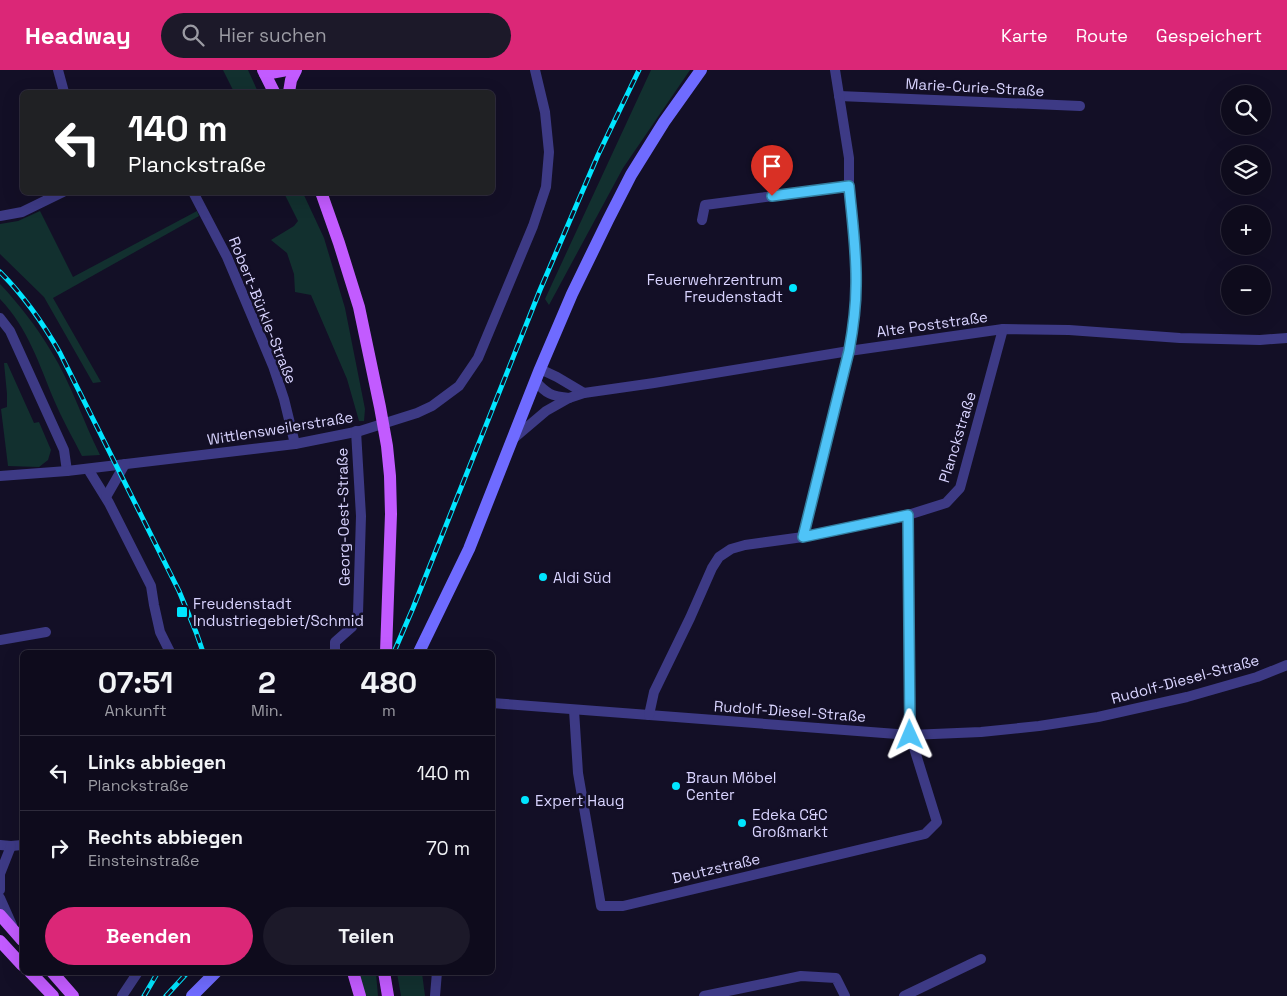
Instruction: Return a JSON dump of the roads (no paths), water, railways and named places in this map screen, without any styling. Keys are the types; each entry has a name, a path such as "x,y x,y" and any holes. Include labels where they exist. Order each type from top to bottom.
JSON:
{"main road":[{"path":"273,90 264,72 287,70"},
{"path":"289,90 291,80 296,70"},
{"path":"322,195 359,307 387,446 391,514 386,650"},
{"path":"0,915 18,935"},
{"path":"0,941 20,962"},
{"path":"33,975 53,996"},
{"path":"55,975 73,996"},
{"path":"354,975 360,996"},
{"path":"384,975 388,996"}],"street":[{"path":"58,70 63,90"},
{"name":"Wittlensweilerstraße","path":"0,476 68,472 295,444 356,431 417,413 432,406 459,386 478,358 533,226 546,187 549,152 545,112 535,70"},
{"path":"420,650 469,549 535,381 572,294 632,175 664,122 701,70"},
{"path":"803,537 849,351 854,322 855,249 849,186 849,158 835,70"},
{"name":"Marie-Curie-Straße","path":"839,96 1080,106"},
{"path":"702,220 706,205 849,186"},
{"path":"0,216 22,212 57,195"},
{"name":"Robert-Bürkle-Straße","path":"195,195 227,257 273,366 284,399 295,444"},
{"path":"0,318 10,330 64,450 68,472"},
{"name":"Alte Poststraße","path":"513,439 546,411 568,398 584,393 849,351 1003,330 1069,330 1188,338 1260,340 1287,338"},
{"name":"Planckstraße","path":"649,715 654,692 712,568 719,557 731,549 745,545 803,537 908,515 946,503 960,488 1003,330"},
{"path":"540,369 584,393"},
{"path":"535,381 546,392 568,398"},
{"name":"Georg-Oest-Straße","path":"335,650 335,642 352,627 358,613 361,516 356,431"},
{"path":"106,498 126,464"},
{"path":"88,469 106,498 151,586 160,632 169,650"},
{"path":"908,515 910,735"},
{"path":"0,640 46,632"},
{"name":"Rudolf-Diesel-Straße","path":"495,703 910,735 981,732 1039,726 1098,716 1187,697 1257,677 1287,666"},
{"name":"Deutzstraße","path":"574,710 578,773 601,906 623,906 925,834 937,822 910,735"},
{"path":"0,845 20,845"},
{"path":"0,890 0,873 11,846"},
{"path":"0,898 18,935"},
{"path":"904,996 981,959"},
{"path":"122,996 136,975"},
{"path":"192,996 213,975"},
{"path":"435,996 437,975"},
{"path":"704,996 801,976 836,978 845,996"}],"railway":[{"path":"395,650 540,290 598,155 639,70"},
{"path":"0,272 33,310 60,353 179,591 202,650"},
{"path":"144,996 156,975"},
{"path":"166,996 185,975"}],"place":[{"name":"Feuerwehrzentrum Freudenstadt","path":"793,288"},
{"name":"Aldi Süd","path":"543,577"},
{"name":"Freudenstadt Industriegebiet/Schmid","path":"182,612"},
{"name":"Braun Möbel Center","path":"676,786"},
{"name":"Expert Haug","path":"525,800"},
{"name":"Edeka C&C Großmarkt","path":"742,823"}]}
